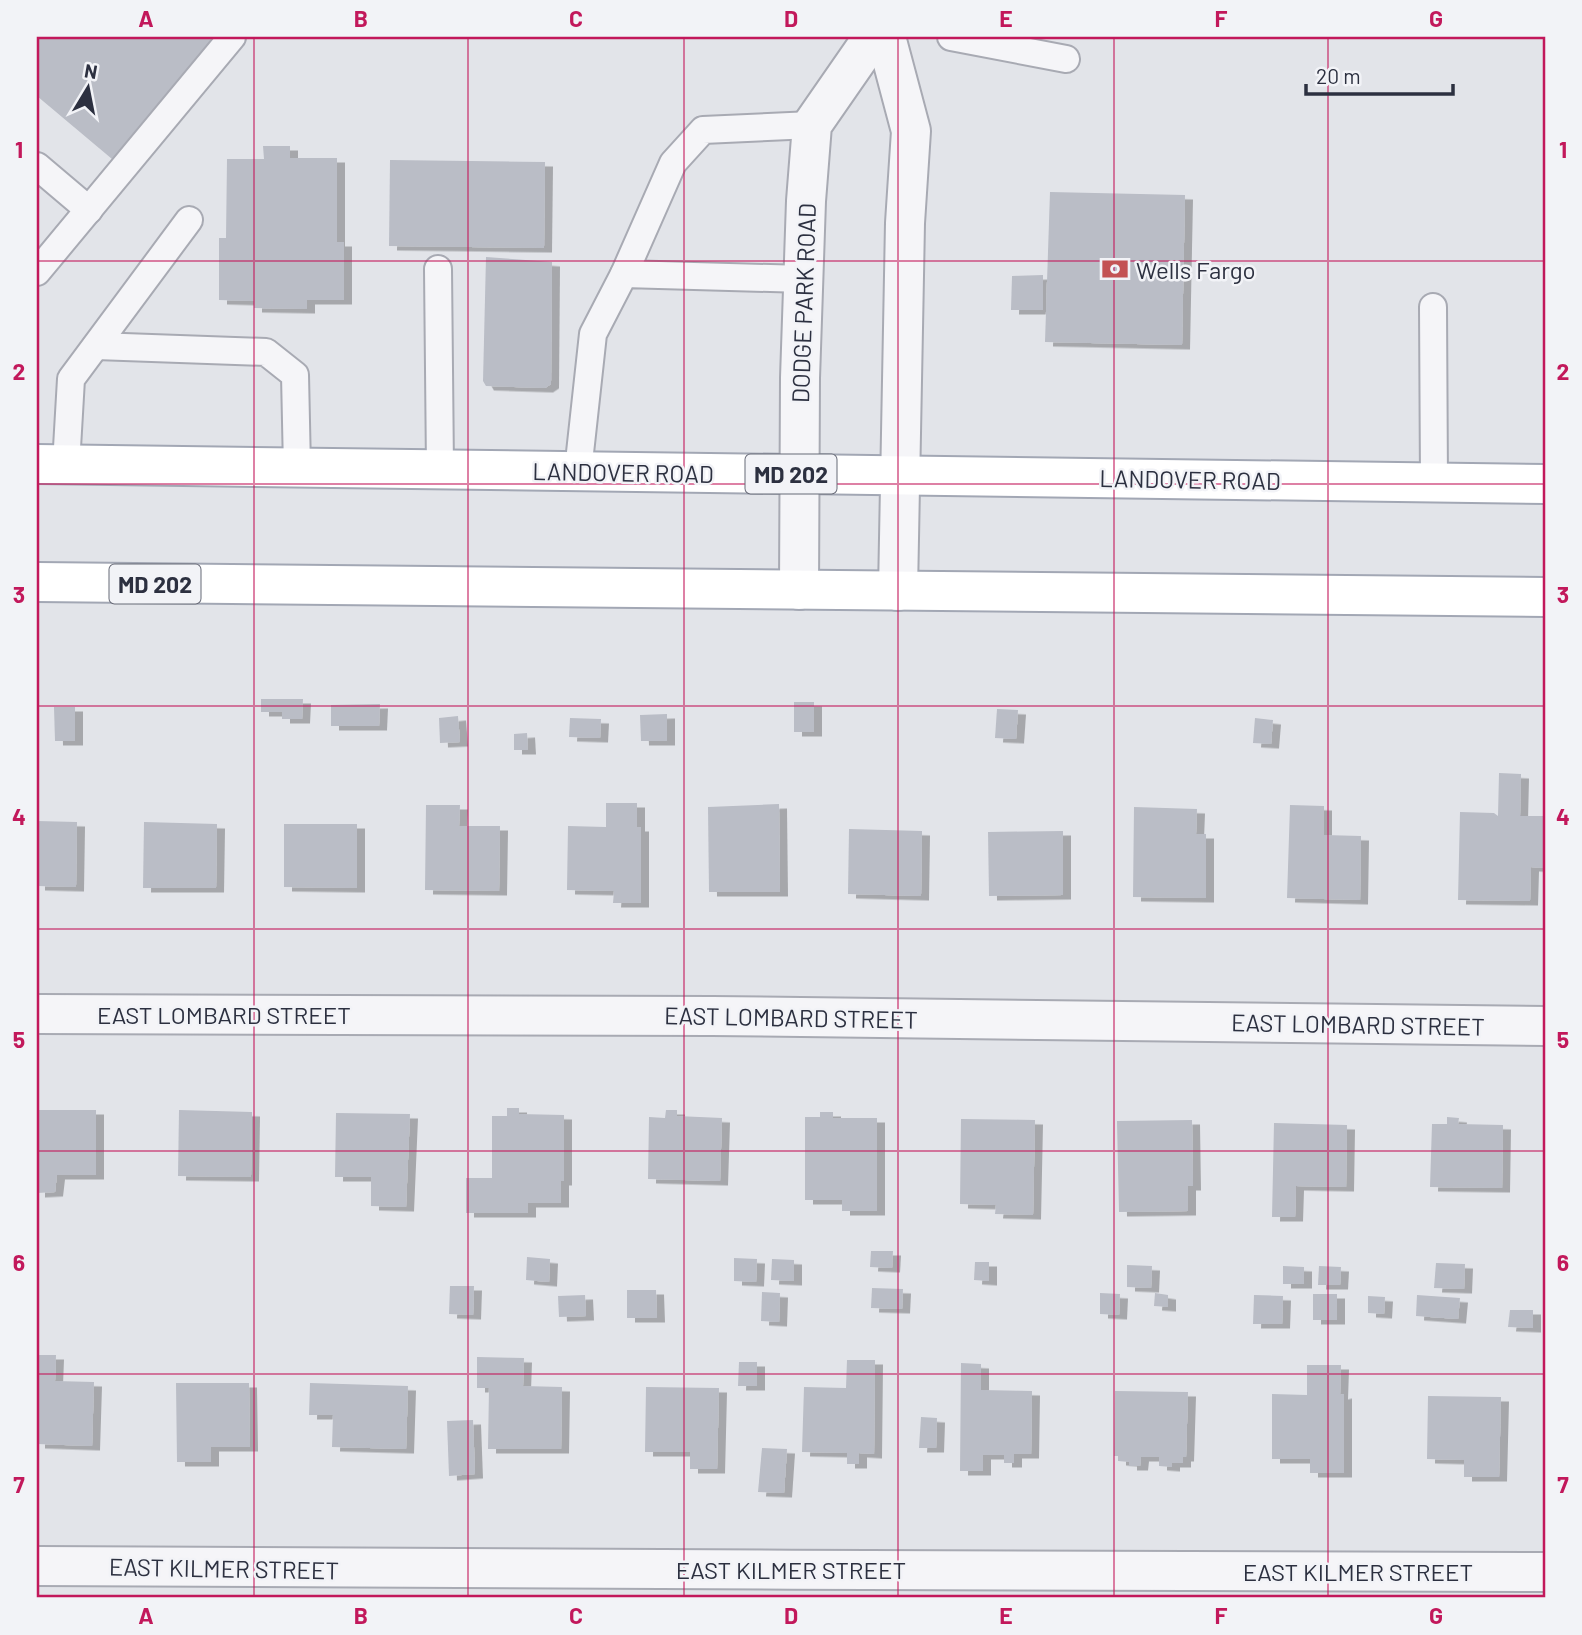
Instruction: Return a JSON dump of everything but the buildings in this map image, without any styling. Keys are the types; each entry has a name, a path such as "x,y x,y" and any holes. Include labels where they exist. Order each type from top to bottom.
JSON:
{"main road":[{"name":"LANDOVER ROAD","path":"51,464 1545,484"},
{"name":"MD 202","path":"37,582 1545,597"}],"street":[{"path":"812,125 873,37"},
{"path":"886,37 911,131 905,223 898,591"},
{"name":"DODGE PARK ROAD","path":"799,590 806,201 812,125"},
{"name":"EAST LOMBARD STREET","path":"37,1014 712,1016 1545,1026"},
{"name":"EAST KILMER STREET","path":"37,1566 1545,1572"}],"lane":[{"path":"37,272 232,37"},
{"path":"951,37 1066,59"},
{"path":"578,471 593,334 624,274 673,163 703,130 812,125"},
{"path":"37,166 89,210"},
{"path":"51,464 71,379 189,220"},
{"path":"438,269 440,469"},
{"path":"624,274 804,279"},
{"path":"1433,307 1434,482"},
{"path":"96,346 265,352 295,375 297,468"}],"place":[{"name":"Wells Fargo","path":"1115,269"}]}
